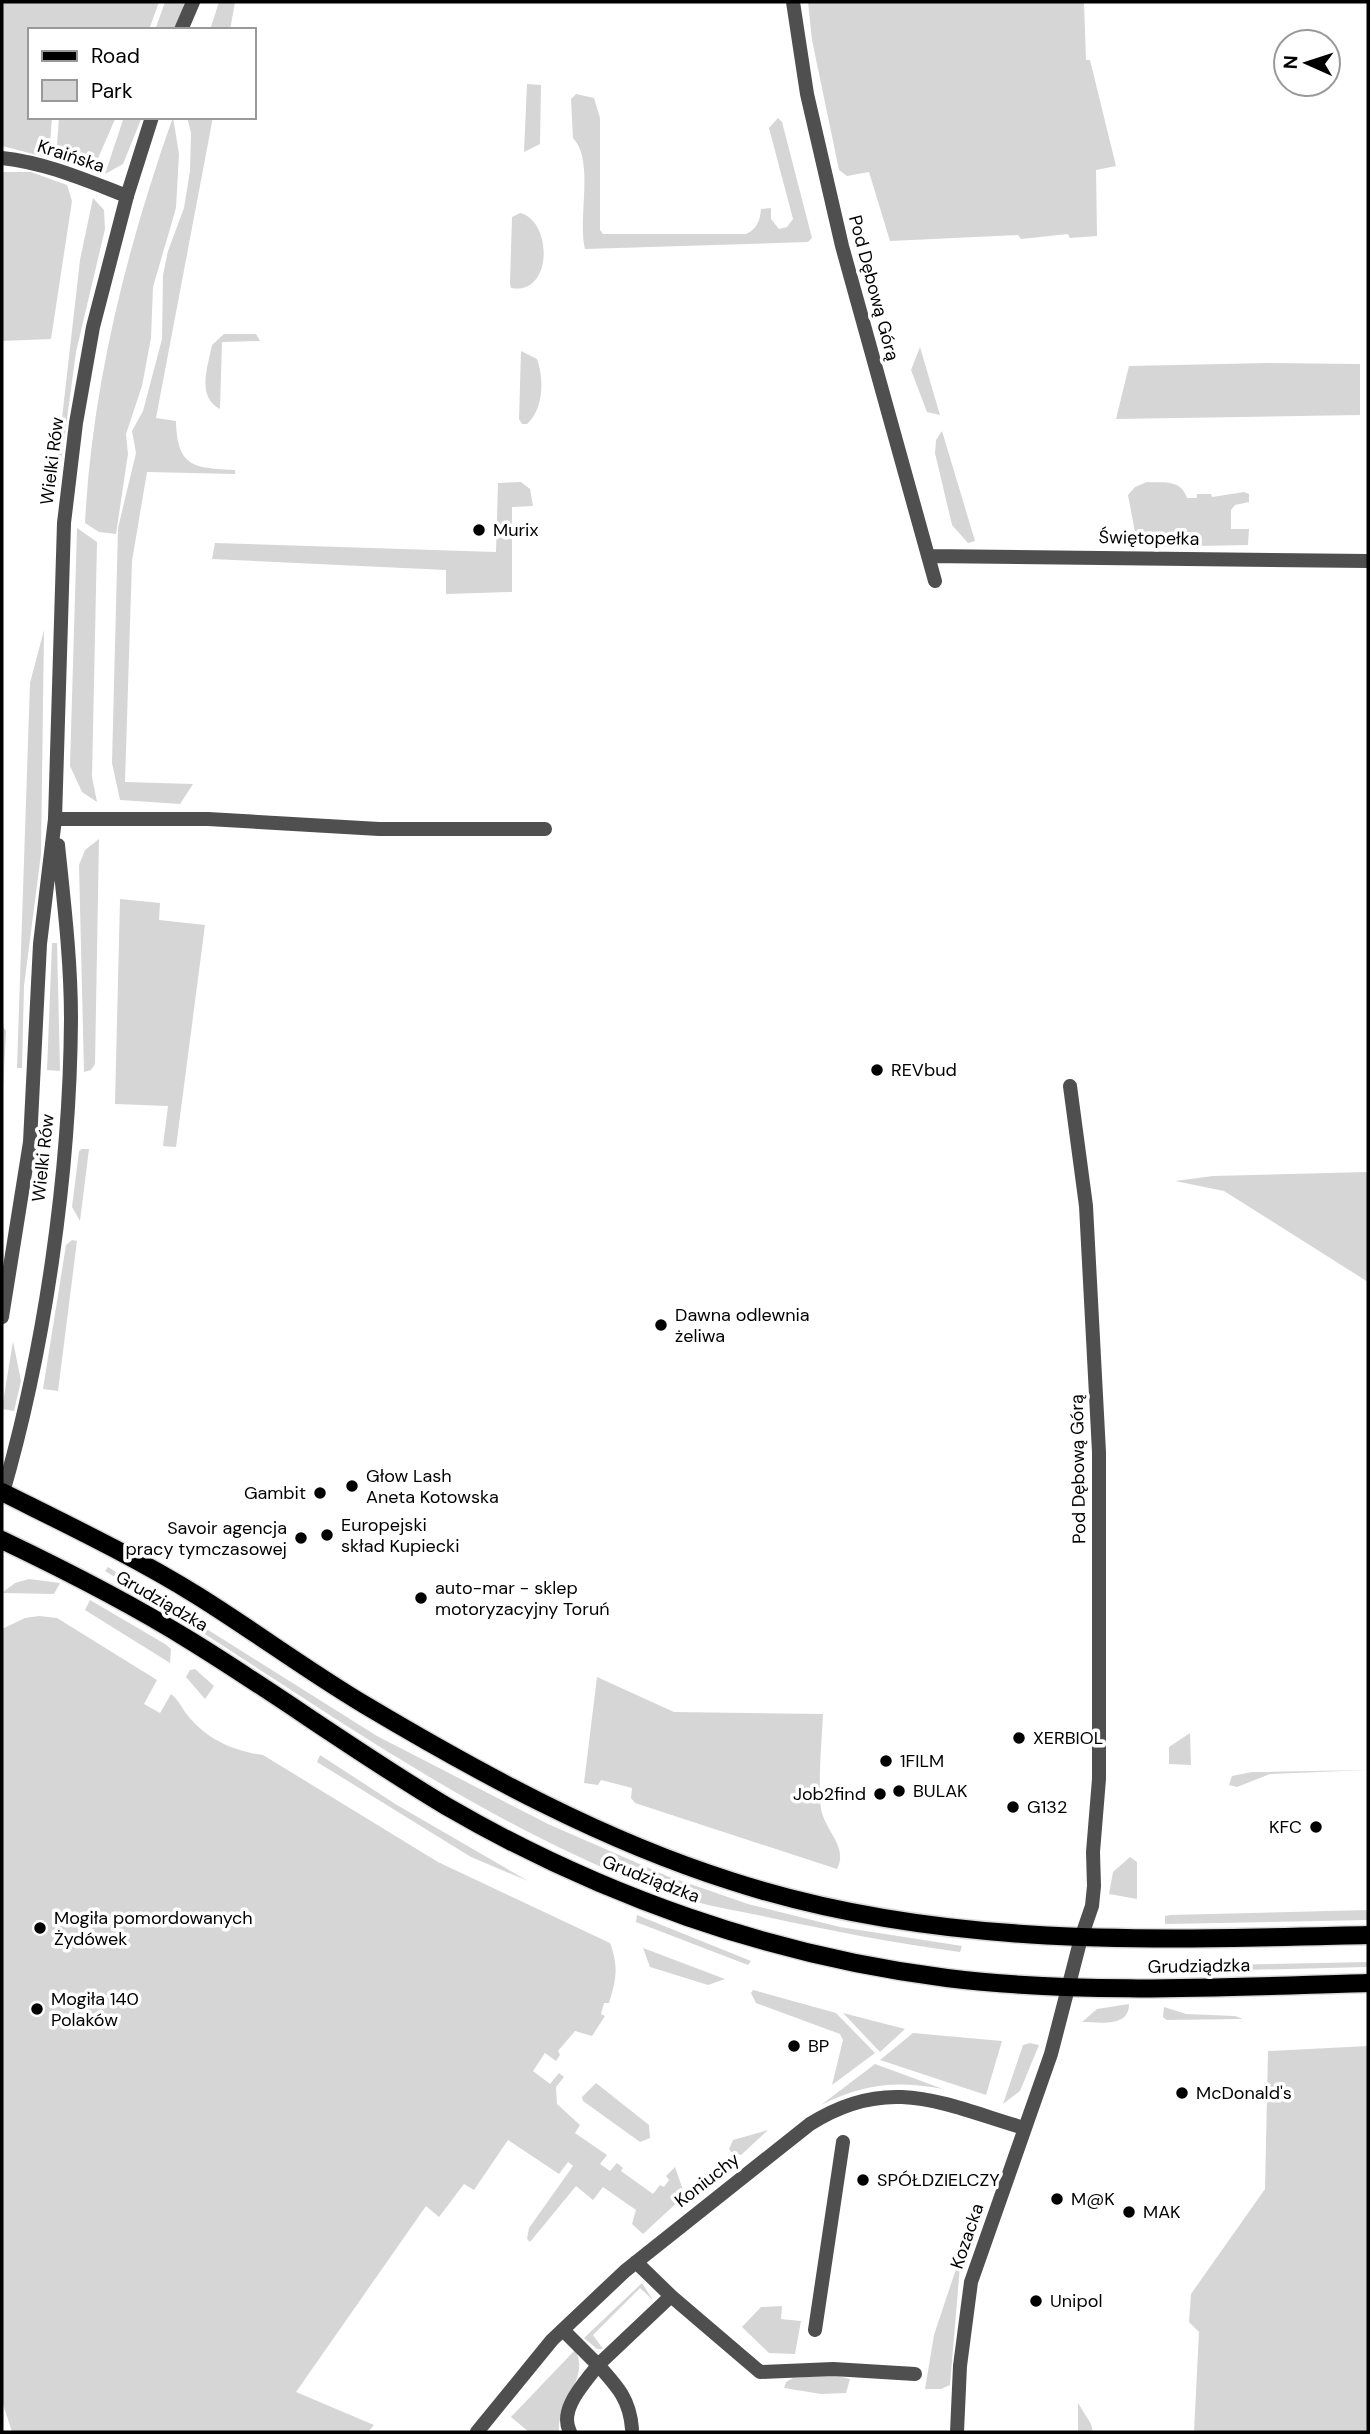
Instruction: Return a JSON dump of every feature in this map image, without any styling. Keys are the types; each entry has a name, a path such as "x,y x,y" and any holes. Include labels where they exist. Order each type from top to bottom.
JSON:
{"main road":[{"name":"Grudziądzka","path":"2,1493 146,1566 365,1704 547,1806 664,1858 783,1896 882,1918 982,1933 1144,1940 1368,1935"},
{"name":"Grudziądzka","path":"2,1540 138,1610 447,1806 611,1889 743,1935 848,1962 951,1978 1070,1986 1207,1988 1368,1983"}],"street":[{"path":"182,28 193,2"},
{"name":"Pod Dębową Górą","path":"793,2 807,94 842,246 935,581"},
{"name":"Wielki Rów","path":"2,1317 26,1178 40,944 55,819 61,581 76,423 93,327 127,196 151,119"},
{"name":"Kraińska","path":"2,158 59,169 127,196"},
{"name":"Świętopełka","path":"928,556 1368,561"},
{"path":"55,819 208,819 379,829 545,830"},
{"name":"Wielki Rów","path":"2,1493 28,1397 65,1143 71,1018 69,956 55,819"},
{"name":"Pod Dębową Górą","path":"1070,1086 1086,1206 1099,1452 1099,1779 1093,1852 1093,1906 1081,1938"},
{"name":"Kozacka","path":"957,2432 960,2366 971,2282 1051,2054 1081,1938"},
{"name":"Koniuchy","path":"477,2432 563,2330 636,2262 810,2124 854,2101 894,2095 932,2098 1024,2127"},
{"path":"815,2330 843,2142"},
{"path":"636,2262 671,2296 760,2372 833,2369 915,2374"},
{"path":"570,2432 566,2419 569,2410 598,2365 671,2296"},
{"path":"563,2330 624,2392 631,2412 632,2430"}],"green space":[{"path":"2,2 159,2 150,28 28,28 28,119 52,119 49,158 2,146"},
{"path":"165,2 185,2 176,28 156,28"},
{"path":"219,2 235,2 230,28 211,28"},
{"path":"808,2 1084,2 1086,60 1090,60 1116,166 1096,170 1097,236 1070,238 1068,234 1021,239 1018,235 890,241 869,172 847,176 839,170 812,40"},
{"path":"527,84 541,85 540,144 524,152"},
{"path":"576,94 594,98 600,118 600,230 603,234 746,234 757,224 761,209 771,208 771,219 779,229 787,227 793,219 769,128 778,118 782,122 812,238 808,242 585,249 583,161 580,148 573,138 571,99"},
{"path":"59,119 115,119 92,172 56,158"},
{"path":"123,119 141,119 123,164 105,174"},
{"path":"173,119 179,154 176,208 153,287 151,338 142,386 126,434 128,454 116,534 99,532 85,523 95,420 114,317 156,166"},
{"path":"188,119 213,119 156,418 176,421 180,448 191,462 209,468 235,470 235,474 147,472 132,561 125,782 193,784 180,804 120,800 112,763 118,528 136,453 132,431 143,411 162,339 163,275 168,251 184,208 190,171 191,133"},
{"path":"2,172 31,172 67,185 72,201 51,339 2,341"},
{"path":"93,198 104,210 105,229 76,352 57,493 52,506 80,260"},
{"path":"520,213 531,219 538,229 544,256 535,281 525,287 511,288 512,217"},
{"path":"224,334 256,334 260,341 222,342 220,409 208,397 205,380 212,345"},
{"path":"920,347 940,415 927,412 911,370"},
{"path":"521,351 537,359 541,375 537,410 527,424 522,424 519,419"},
{"path":"1360,364 1360,415 1116,419 1129,366"},
{"path":"942,431 975,541 968,543 952,525 935,453 936,440"},
{"path":"521,482 530,489 533,506 512,507 512,592 446,594 446,570 212,559 215,543 496,552 498,483"},
{"path":"1147,482 1176,485 1187,498 1197,498 1197,494 1211,494 1212,497 1244,492 1249,494 1249,502 1235,505 1231,510 1231,529 1249,529 1248,545 1148,547 1135,532 1128,495 1135,487"},
{"path":"77,528 97,542 92,777 97,802 82,792 70,766"},
{"path":"44,630 41,854 24,986 22,1068 17,1068 30,683"},
{"path":"99,839 95,1064 91,1070 84,1072 79,865 85,850"},
{"path":"120,899 160,903 159,920 205,925 176,1147 163,1146 168,1106 115,1104"},
{"path":"52,943 57,943 60,1071 47,1070"},
{"path":"2,1025 6,1031 2,1106"},
{"path":"89,1149 80,1221 72,1207 79,1151"},
{"path":"1368,1172 1368,1282 1224,1191 1175,1181 1213,1176"},
{"path":"72,1240 77,1241 58,1391 43,1389 66,1245"},
{"path":"13,1341 21,1381 14,1411 2,1409"},
{"path":"108,1567 377,1736 548,1824 667,1876 748,1904 840,1927 962,1946 960,1952 839,1932 696,1902 654,1889 581,1858 510,1823 441,1784 105,1571"},
{"path":"29,1579 60,1583 54,1594 2,1593 15,1583"},
{"path":"90,1600 165,1644 171,1649 170,1663 85,1610"},
{"path":"25,1618 57,1618 157,1680 144,1704 160,1713 171,1694 196,1725 213,1738 242,1751 263,1755 438,1862 610,1943 616,1973 609,2003 604,2003 601,2014 605,2016 592,2036 575,2031 558,2051 560,2055 556,2061 545,2053 533,2071 550,2084 559,2073 564,2077 556,2087 557,2104 580,2125 575,2133 607,2155 600,2164 610,2171 617,2163 623,2168 621,2171 653,2194 660,2185 664,2187 669,2180 666,2176 675,2167 683,2197 643,2234 632,2224 636,2210 603,2187 593,2200 576,2186 530,2242 527,2239 529,2228 573,2166 568,2162 559,2174 508,2140 474,2190 464,2184 439,2217 426,2206 296,2392 374,2425 368,2432 12,2432 2,2401 2,1629"},
{"path":"195,1669 214,1686 205,1699 186,1677 190,1670"},
{"path":"597,1677 674,1712 823,1714 821,1805 840,1854 837,1869 635,1803 631,1798 632,1788 601,1780 598,1785 584,1783"},
{"path":"1190,1733 1191,1765 1169,1764 1169,1747"},
{"path":"320,1755 397,1805 528,1881 471,1857 317,1762"},
{"path":"1368,1770 1270,1774 1237,1787 1229,1785 1232,1776 1252,1772"},
{"path":"1130,1857 1137,1862 1137,1899 1109,1894 1113,1872"},
{"path":"1368,1910 1368,1920 1165,1924 1165,1916 1170,1915"},
{"path":"637,1915 751,1961 748,1965 636,1922"},
{"path":"643,1948 725,1979 708,1985 650,1967"},
{"path":"1368,1962 1368,1967 1163,1972 1164,1966"},
{"path":"753,1990 836,2013 875,2053 832,2085 843,2040 840,2034 756,2003 751,1993"},
{"path":"1129,2004 1128,2012 1119,2020 1105,2023 1082,2022 1097,2009"},
{"path":"1164,2007 1186,2014 1235,2016 1243,2019 1167,2020 1163,2017"},
{"path":"843,2013 905,2029 880,2052"},
{"path":"913,2033 1002,2041 986,2095 880,2060"},
{"path":"1023,2045 1039,2045 1020,2091 1003,2104"},
{"path":"1368,2046 1368,2432 1194,2432 1199,2332 1189,2322 1191,2294 1265,2189 1268,2051"},
{"path":"875,2064 943,2089 910,2085 880,2086 851,2092 821,2105"},
{"path":"596,2083 649,2125 650,2138 640,2142 583,2101 582,2097"},
{"path":"768,2130 741,2155 732,2153 729,2149 733,2140"},
{"path":"961,2254 950,2385 941,2389 925,2389 934,2335"},
{"path":"642,2283 653,2300 640,2288 593,2335 603,2349 597,2349 584,2338"},
{"path":"782,2306 781,2319 801,2321 795,2354 769,2353 742,2327 761,2307"},
{"path":"575,2350 579,2370 562,2411 559,2432 529,2432 511,2417"},
{"path":"835,2375 850,2379 846,2393 821,2394 784,2388 786,2382 793,2378"},
{"path":"1078,2403 1091,2424 1093,2432 1078,2432"}],"place":[{"name":"Murix","path":"479,530"},
{"name":"REVbud","path":"877,1070"},
{"name":"Dawna odlewnia żeliwa","path":"661,1325"},
{"name":"Głow Lash Aneta Kotowska","path":"352,1486"},
{"name":"Gambit","path":"320,1493"},
{"name":"Europejski skład Kupiecki","path":"327,1535"},
{"name":"Savoir agencja pracy tymczasowej","path":"301,1538"},
{"name":"auto-mar - sklep motoryzacyjny Toruń","path":"421,1598"},
{"name":"XERBIOL","path":"1019,1738"},
{"name":"1FILM","path":"886,1761"},
{"name":"BULAK","path":"899,1791"},
{"name":"Job2find","path":"880,1794"},
{"name":"G132","path":"1013,1807"},
{"name":"KFC","path":"1316,1827"},
{"name":"Mogiła pomordowanych Żydówek","path":"40,1928"},
{"name":"Mogiła 140 Polaków","path":"37,2009"},
{"name":"BP","path":"794,2046"},
{"name":"McDonald's","path":"1182,2093"},
{"name":"SPÓŁDZIELCZY","path":"863,2180"},
{"name":"M@K","path":"1057,2199"},
{"name":"MAK","path":"1129,2212"},
{"name":"Unipol","path":"1036,2301"}]}
